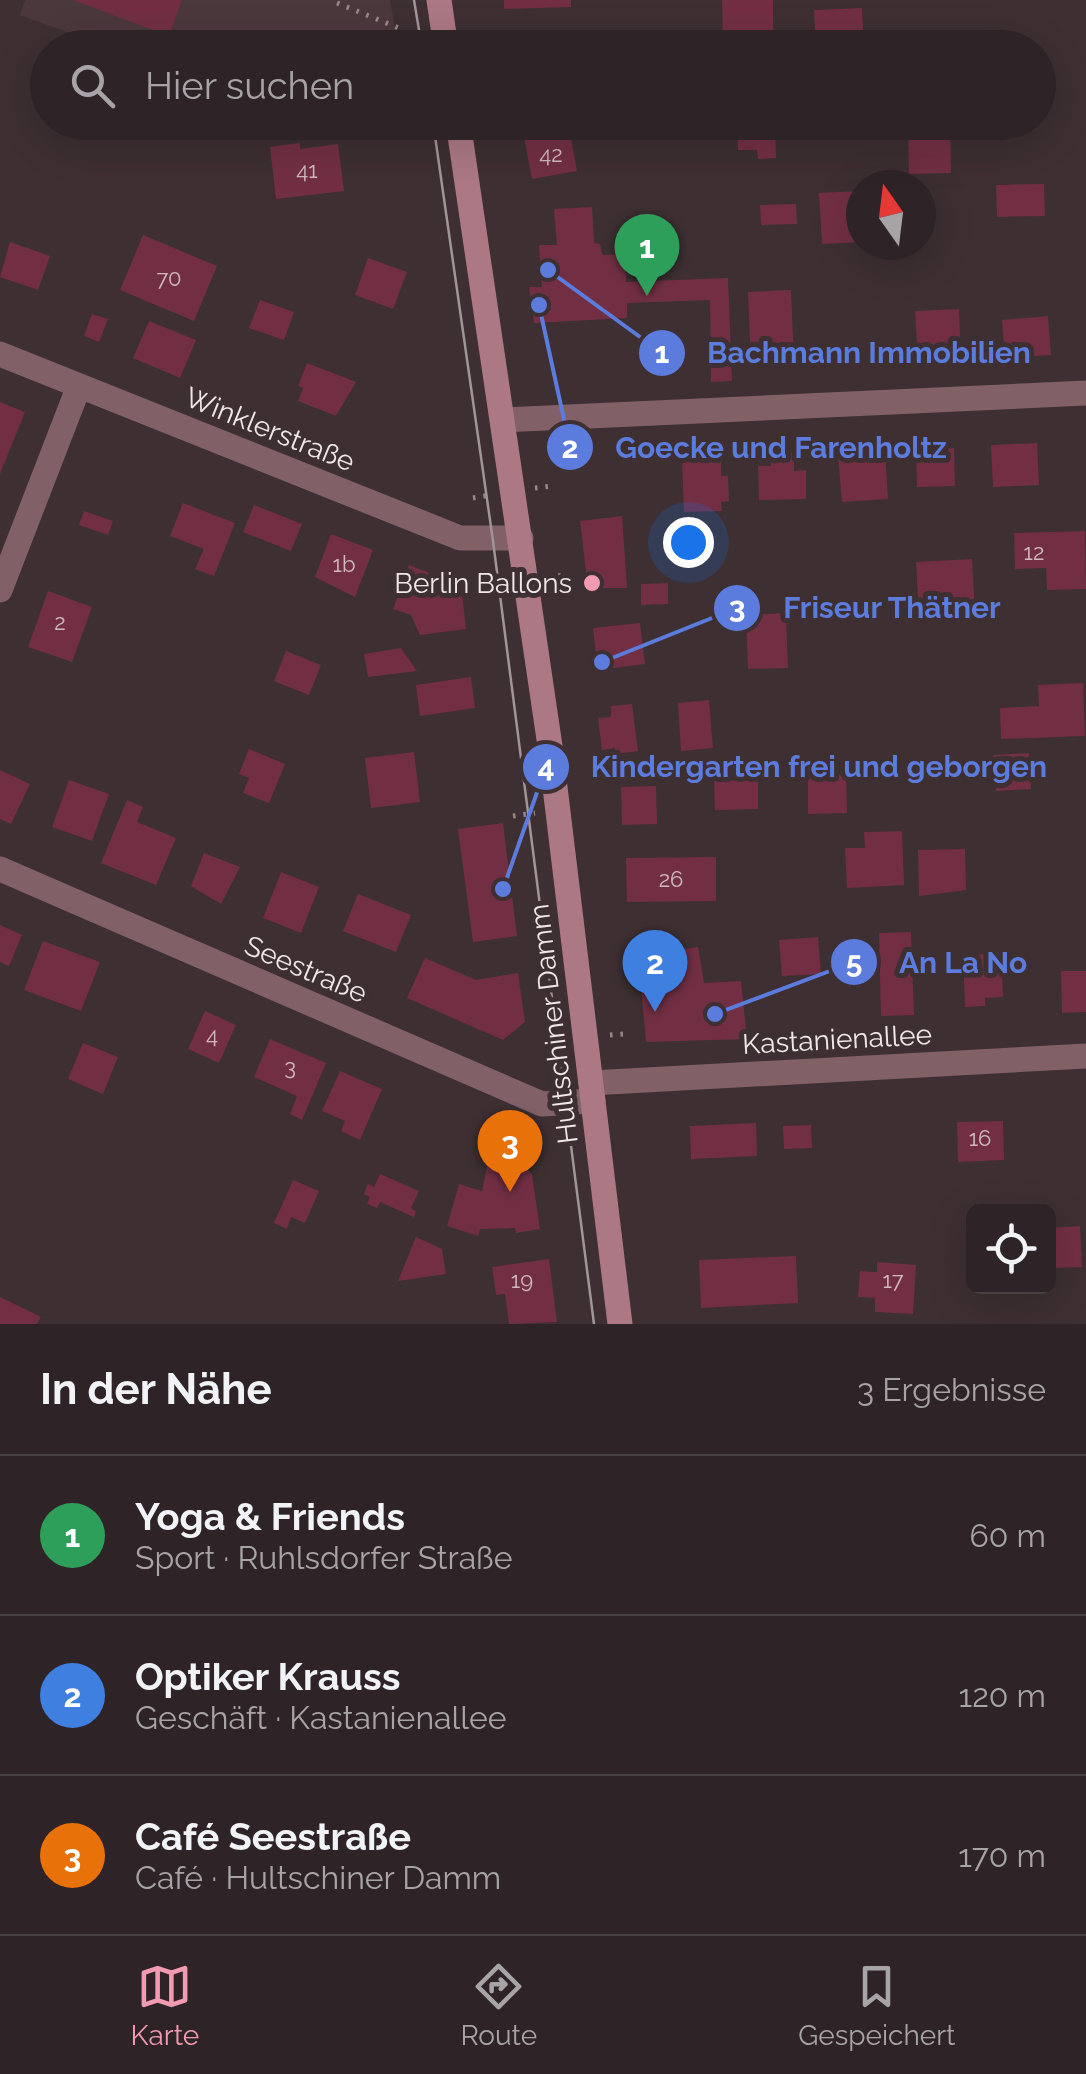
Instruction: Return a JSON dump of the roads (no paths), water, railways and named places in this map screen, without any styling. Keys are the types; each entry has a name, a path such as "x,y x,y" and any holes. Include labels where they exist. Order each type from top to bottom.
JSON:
{"main road":[{"path":"439,0 443,30"},
{"name":"Hultschiner Damm","path":"461,140 521,538 620,1324"}],"street":[{"name":"Winklerstraße","path":"0,354 460,538 521,538"},
{"path":"0,590 79,386"},
{"path":"503,420 1086,393"},
{"name":"Seestraße","path":"0,870 542,1104 592,1092"},
{"name":"Kastanienallee","path":"592,1092 1086,1056"}],"tram line":[{"path":"414,0 419,30"},
{"path":"436,140 493,541 594,1324"}],"place":[{"name":"Bachmann Immobilien","path":"548,270"},
{"name":"Yoga & Friends","path":"647,296"},
{"name":"Goecke und Farenholtz","path":"539,305"},
{"name":"Berlin Ballons","path":"592,583"},
{"name":"Friseur Thätner","path":"602,662"},
{"name":"Kindergarten frei und geborgen","path":"503,889"},
{"name":"Optiker Krauss","path":"655,1012"},
{"name":"An La No","path":"715,1014"},
{"name":"Café Seestraße","path":"510,1192"}]}
